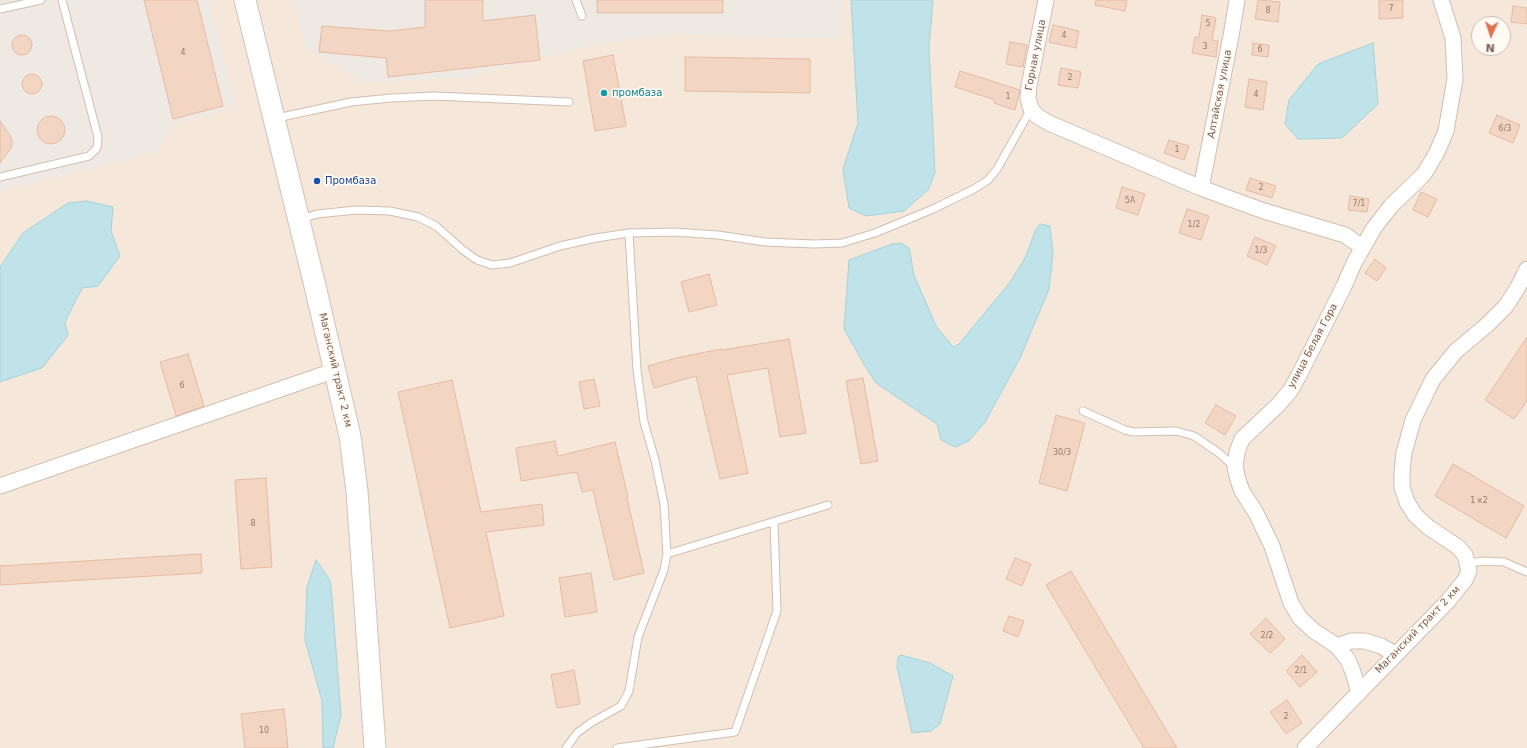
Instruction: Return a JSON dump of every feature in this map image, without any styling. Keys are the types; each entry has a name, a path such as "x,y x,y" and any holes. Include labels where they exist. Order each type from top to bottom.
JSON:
{"main road":[{"name":"Маганский тракт 2 км","path":"245,0 336,370 350,436 358,491 376,748"}],"street":[{"name":"Горная улица","path":"1031,109 1028,98 1029,86 1046,0"},
{"name":"Алтайская улица","path":"1201,188 1232,36 1237,0"},
{"name":"улица Белая Гора","path":"1359,692 1354,672 1348,660 1337,646 1314,631 1300,618 1291,603 1272,546 1256,513 1242,491 1235,467 1237,452 1242,439 1278,405 1290,391 1362,247 1374,228 1391,206 1424,174 1436,154 1446,131 1455,80 1452,38 1441,0"},
{"path":"1031,109 1037,116 1049,123 1201,188 1264,212 1345,235 1362,247"},
{"path":"1468,563 1465,555 1458,547 1428,527 1415,515 1407,502 1402,487 1404,453 1413,420 1433,379 1456,351 1488,325 1506,306 1527,269"},
{"path":"0,486 336,370"},
{"name":"Маганский тракт 2 км","path":"1305,748 1448,601 1465,580 1469,571 1468,563"},
{"path":"1337,646 1351,641 1365,641 1381,646 1395,654"}],"lane":[{"path":"0,9 41,0"},
{"path":"0,177 89,156 97,148 98,137 62,0"},
{"path":"576,0 582,16"},
{"path":"274,118 351,102 391,98 434,96 569,102"},
{"path":"299,219 317,214 356,210 390,211 418,217 436,226 463,250 477,260 492,265 510,263 560,246 629,233 674,232 718,235 765,242 814,244 842,243 875,233 933,209 974,189 988,180 997,169 1031,109"},
{"path":"566,748 577,733 592,722 621,706 629,691 638,637 664,570 667,554 664,504 655,460 644,422 637,370 629,233"},
{"path":"1083,411 1125,430 1134,432 1176,431 1194,436 1219,453 1235,467"},
{"path":"667,554 828,506"},
{"path":"617,748 735,732 777,611 774,522"},
{"path":"1468,563 1485,561 1504,562 1527,572"}],"shaded area":[{"path":"0,0 1527,0 1527,748 0,748"},
{"path":"0,0 209,0 236,107 172,125 158,151 0,191"},
{"path":"294,0 842,0 841,38 787,38 672,34 589,45 467,78 362,82 306,48"}],"water":[{"path":"851,0 933,0 929,47 935,173 928,190 904,211 866,216 849,208 843,169 858,123"},
{"path":"1373,43 1378,104 1342,138 1298,139 1285,124 1289,100 1318,64"},
{"path":"87,201 113,207 111,231 120,256 98,286 82,288 65,322 68,335 42,368 0,382 0,267 23,233 68,203"},
{"path":"1040,224 1050,226 1053,253 1049,289 1020,358 985,422 969,441 955,447 941,440 937,424 876,383 844,329 849,260 892,244 901,243 909,248 914,275 936,326 953,347 959,344 1011,281 1026,256 1035,231"},
{"path":"316,560 330,580 332,598 341,715 333,748 323,748 322,701 305,640 307,587"},
{"path":"901,655 930,663 953,676 940,724 931,731 912,733 897,667 898,657"}],"building":[{"path":"144,0 197,0 223,106 173,119"},
{"path":"425,0 483,0 483,21 535,15 540,60 388,77 386,58 319,52 322,26 389,31 425,27"},
{"path":"597,0 723,0 723,13 597,13"},
{"path":"1096,0 1127,0 1125,11 1095,5"},
{"path":"1258,0 1280,2 1278,22 1255,19"},
{"path":"1379,0 1403,0 1403,18 1379,19"},
{"path":"1513,6 1527,8 1527,24 1511,22"},
{"path":"1202,15 1216,18 1212,40 1218,41 1216,57 1192,53 1195,37 1199,37"},
{"path":"1053,25 1079,31 1076,48 1049,42"},
{"path":"18,35 26,35 32,41 32,49 26,55 18,55 12,49 12,41"},
{"path":"1010,42 1027,45 1023,67 1006,64"},
{"path":"1253,43 1269,45 1268,57 1252,55"},
{"name":"промбаза","path":"613,55 626,126 595,131 583,61"},
{"path":"685,57 810,59 810,93 685,91"},
{"path":"1061,68 1081,72 1078,88 1058,85"},
{"path":"960,71 1020,90 1015,110 994,103 995,100 955,87"},
{"path":"32,74 39,77 42,84 39,91 32,94 25,91 22,84 25,77"},
{"path":"1249,79 1267,82 1263,110 1245,107"},
{"path":"1497,115 1520,125 1513,143 1489,133"},
{"path":"51,116 61,120 65,130 61,140 51,144 41,140 37,130 41,120"},
{"path":"0,121 11,137 12,143 11,148 0,163"},
{"path":"1169,140 1189,146 1184,160 1164,153"},
{"path":"1250,178 1276,186 1272,198 1246,190"},
{"path":"1122,187 1145,194 1138,215 1116,208"},
{"path":"1421,192 1437,199 1428,217 1413,210"},
{"path":"1350,196 1369,199 1367,212 1348,210"},
{"path":"1187,209 1209,216 1201,240 1179,233"},
{"path":"1255,237 1276,246 1267,265 1247,256"},
{"path":"1375,259 1386,268 1377,281 1365,273"},
{"path":"709,274 717,305 689,312 681,282"},
{"path":"1527,337 1527,401 1514,419 1485,400"},
{"path":"789,339 806,433 780,437 768,368 727,375 748,473 720,479 696,376 654,388 648,366 676,358 721,349"},
{"path":"188,354 204,406 176,416 160,362"},
{"path":"863,378 878,461 861,464 846,381"},
{"path":"594,379 600,406 584,409 579,382"},
{"path":"452,380 481,512 542,504 544,525 486,532 504,616 450,628 398,392"},
{"path":"1216,405 1236,416 1225,435 1205,423"},
{"path":"1056,415 1085,423 1067,491 1039,483"},
{"path":"555,441 558,456 615,442 644,573 614,580 593,490 582,492 577,472 521,481 516,448"},
{"path":"1453,464 1524,506 1506,538 1435,496"},
{"path":"266,478 272,567 241,569 235,480"},
{"path":"201,554 202,573 0,585 0,566"},
{"path":"1015,558 1031,564 1022,586 1006,579"},
{"path":"1071,571 1177,748 1144,748 1046,585"},
{"path":"591,573 597,612 565,617 559,578"},
{"path":"1009,616 1024,621 1018,637 1003,631"},
{"path":"1266,618 1285,639 1270,653 1250,634"},
{"path":"1302,655 1317,672 1300,687 1286,671"},
{"path":"574,670 580,704 557,708 551,675"},
{"path":"1287,700 1302,723 1286,734 1270,712"},
{"path":"284,709 288,748 245,748 241,714"}],"place":[{"name":"промбаза","path":"604,93"},
{"name":"Промбаза","path":"317,181"}]}
